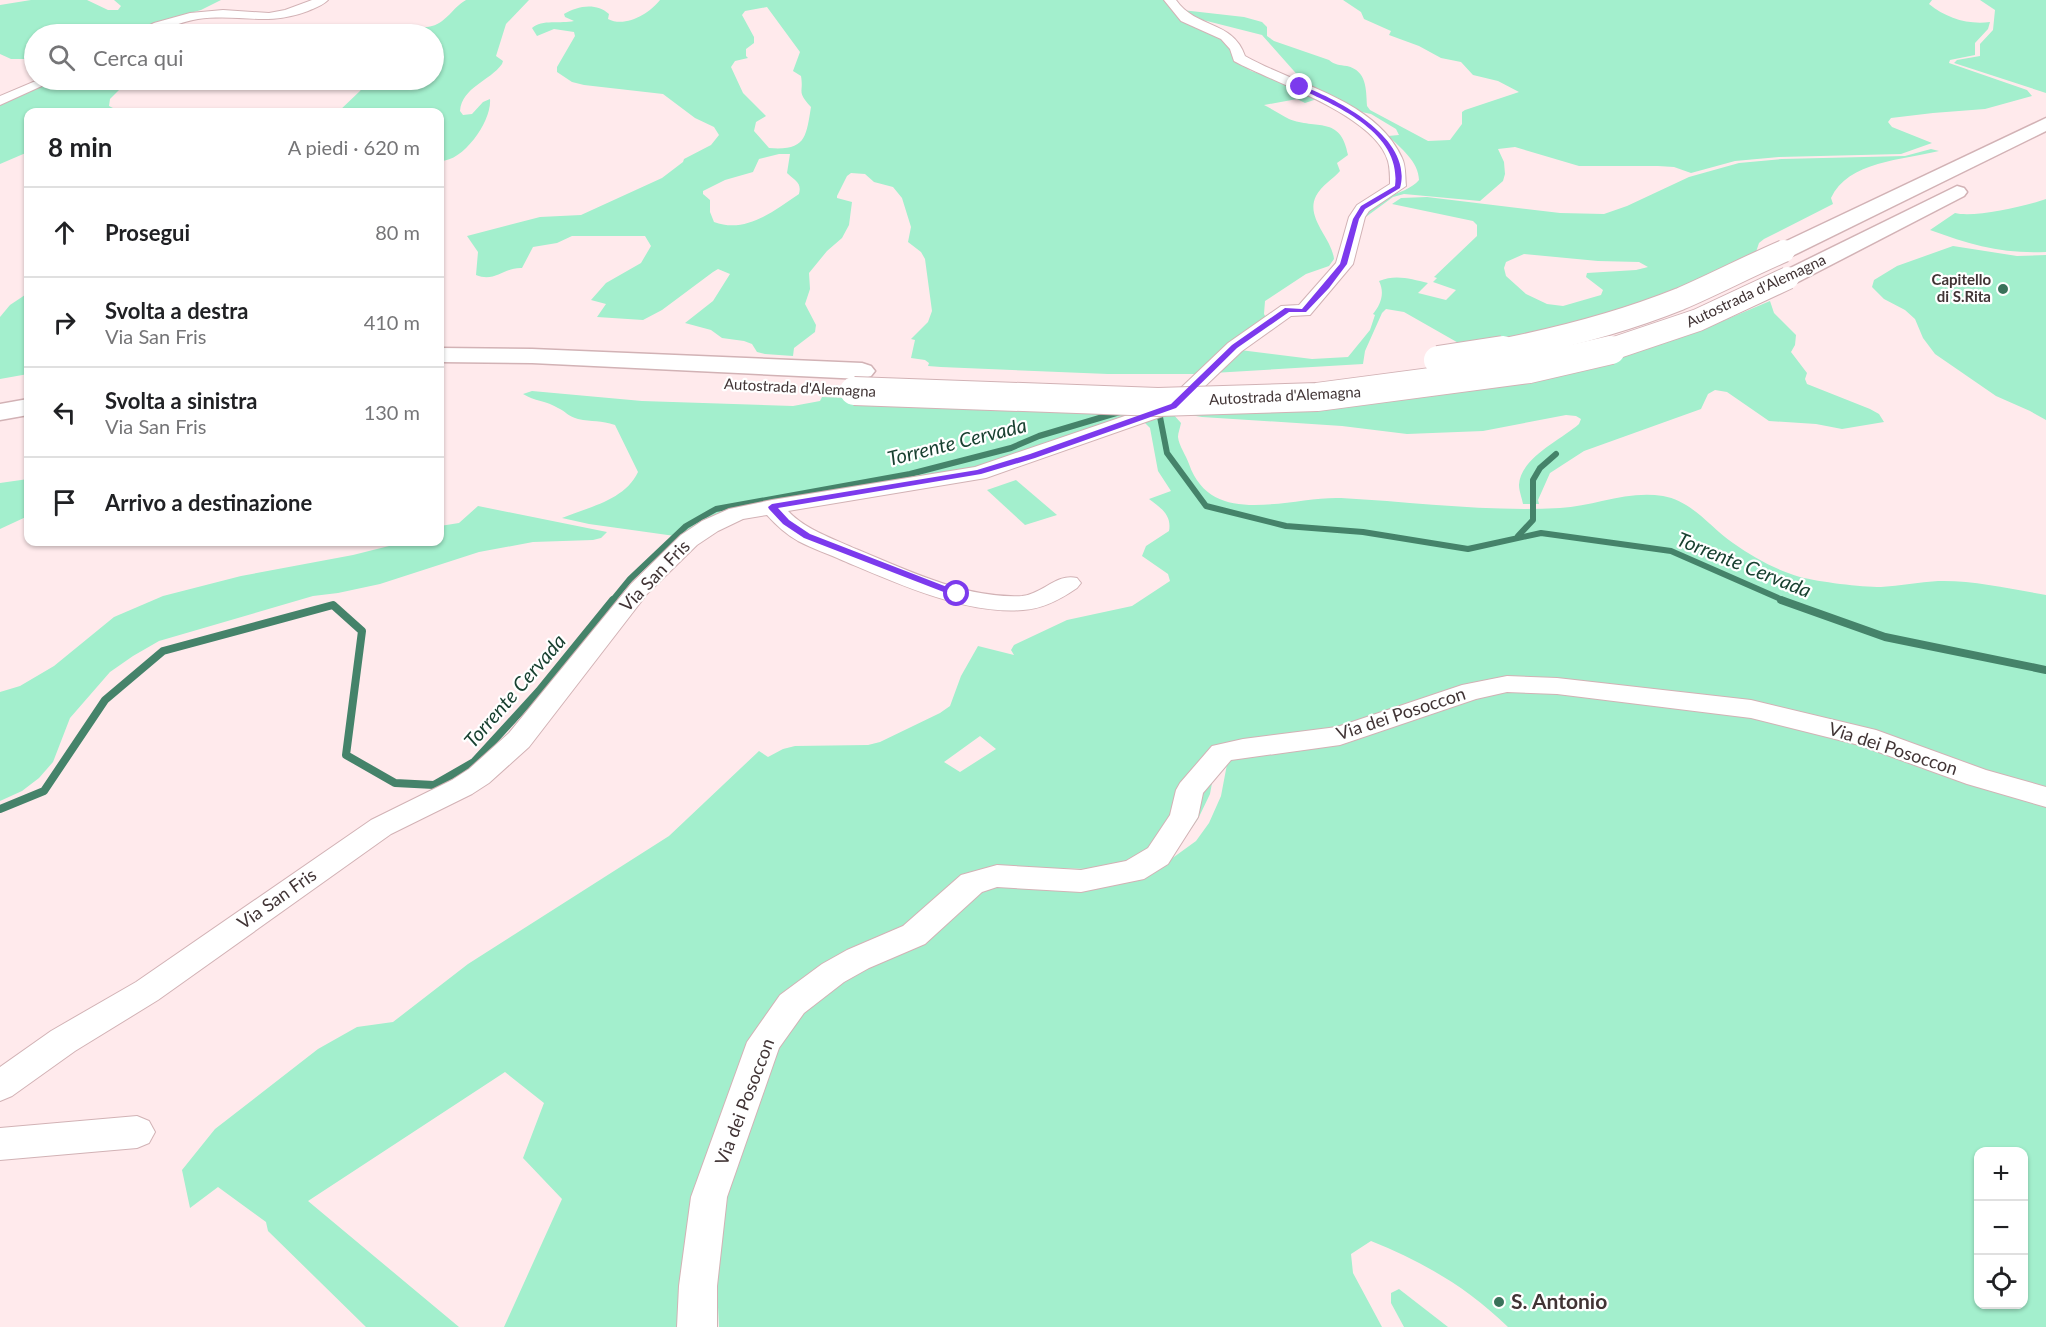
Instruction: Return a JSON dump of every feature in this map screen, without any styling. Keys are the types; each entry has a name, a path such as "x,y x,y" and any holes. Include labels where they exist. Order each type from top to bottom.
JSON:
{"highway":[{"name":"Autostrada d'Alemagna","path":"444,374 858,381 1158,382 1309,375 1397,365 1510,348 1581,332 1666,304 1784,251 2046,124"},
{"name":"Autostrada d'Alemagna","path":"444,355 532,356 1158,402 1317,397 1381,390 1529,369 1607,351 1698,320 1788,278 1969,185"},
{"path":"0,394 24,391"},
{"path":"0,412 24,408"}],"street":[{"path":"189,18 204,6 222,0"},
{"path":"165,24 212,14 272,16 295,12 322,0"},
{"name":"Via San Fris","path":"0,1086 63,1041 147,991 381,827 462,787 494,753 519,740 639,589 689,540 737,514 978,473 1173,406 1235,347 1287,310 1304,311 1344,264 1356,219 1363,208 1398,186 1399,176 1391,148 1385,140 1342,107 1286,80 1255,69 1239,58 1237,48 1228,35 1183,16 1170,0"},
{"path":"0,101 25,90"},
{"path":"772,507 786,522 807,536 957,594 997,603 1025,603 1051,595 1069,583"},
{"name":"Via dei Posoccon","path":"697,1327 698,1286 709,1197 764,1042 792,1004 833,973 858,959 914,935 972,883 997,876 1081,881 1133,871 1158,856 1184,818 1190,790 1222,753 1243,748 1340,736 1471,691 1506,684 1557,686 1751,709 1866,737 1977,777 2046,797"},
{"path":"0,1144 137,1132"}],"green space":[{"path":"31,0 87,0 108,10 118,10 121,6 114,0 221,0 201,10 168,19 159,24 24,24 24,59 11,59 0,54 0,5"},
{"path":"466,0 529,0 506,24 496,56 503,61 502,64 471,90 462,103 460,111 463,115 472,114 483,102 490,99 481,129 458,155 444,161 444,108 342,108 361,90 444,90 444,24 437,24"},
{"path":"660,0 1167,0 1226,37 1233,58 1251,71 1291,84 1320,98 1305,103 1297,99 1264,105 1289,119 1333,129 1345,142 1348,155 1337,163 1340,171 1321,189 1314,204 1316,220 1329,243 1334,259 1329,266 1306,274 1265,301 1264,314 1269,323 1199,374 1108,374 941,367 928,366 929,363 925,360 911,358 915,340 911,339 928,322 932,311 925,259 921,252 908,242 911,227 902,198 893,187 874,182 865,174 851,173 847,176 837,196 837,198 852,202 849,225 842,238 827,251 809,273 810,289 805,304 816,325 815,332 794,348 793,356 757,352 752,344 722,338 711,330 685,323 713,301 730,274 718,269 662,310 643,320 597,317 606,304 591,300 606,283 641,263 651,246 645,236 572,236 557,243 533,247 522,268 489,277 476,275 478,252 467,236 540,217 581,215 662,178 684,159 711,145 719,135 714,127 695,118 663,94 572,82 557,72 557,67 575,36 574,32 554,29 537,36 532,28 546,23 574,21 565,17 564,14 581,7 604,10 609,14 608,19 622,22 643,15","holes":["767,7 800,52 793,71 801,76 802,94 811,107 808,126 802,140 790,147 769,148 754,131 756,122 766,116 743,93 731,67 735,61 748,58 746,49 754,43 754,37 742,15 745,11","790,154 787,173 799,184 799,194 770,213 748,223 726,225 714,222 710,212 710,200 703,194 703,191 725,180 753,172 759,159"]},
{"path":"1343,0 1932,0 1929,4 1950,17 1982,23 1990,22 1988,29 1975,43 1975,55 1950,60 1949,63 2027,90 2032,96 1985,109 1891,118 1888,122 1892,127 1932,143 1901,154 1779,157 1735,161 1691,173 1674,167 1658,166 1579,166 1515,147 1498,149 1504,162 1503,181 1480,201 1404,194 1393,197 1363,219 1366,211 1372,205 1413,186 1419,180 1412,161 1388,136 1399,135 1396,129 1371,114 1352,110 1309,88 1262,35 1191,17 1182,10 1244,17 1262,22 1267,27 1267,36 1274,41 1335,64 1354,68 1362,76 1367,106 1370,110 1428,141 1450,140 1462,124 1462,112 1465,110 1519,92 1498,81 1473,75 1461,62 1441,58 1419,46 1389,35 1391,31 1364,19 1361,12"},
{"path":"1980,0 2046,0 2046,93 1954,63 1957,60 1980,56 1980,44 1993,30 1995,10"},
{"path":"32,90 119,90 110,99 109,106 113,108 24,108 24,154 0,164 0,102"},
{"path":"1931,149 1939,151 1893,160 1863,169 1850,176 1839,186 1831,198 1833,204 1764,239 1759,243 1756,252 1651,303 1469,349 1404,312 1386,309 1365,351 1363,364 1213,373 1240,350 1312,359 1348,357 1370,330 1375,315 1373,314 1381,298 1382,290 1379,281 1385,279 1404,278 1428,283 1418,293 1446,300 1456,290 1433,282 1437,278 1434,277 1477,236 1477,225 1473,221 1392,204 1401,198 1427,197 1560,213 1604,214 1627,206 1689,177 1739,163 1782,159 1905,156","holes":["1524,254 1598,261 1639,262 1648,267 1636,270 1587,273 1586,277 1603,290 1601,295 1563,306 1547,304 1526,294 1506,276 1504,268 1506,262"]},
{"path":"2046,199 2046,252 2001,250 1930,230 1955,213 1987,213"},
{"path":"1953,246 2017,256 2046,255 2046,420 1996,396 1935,354 1923,338 1915,319 1905,310 1884,299 1872,287 1874,280 1897,266"},
{"path":"24,296 24,375 0,379 0,317 10,305"},
{"path":"1770,301 1774,313 1796,335 1795,345 1791,352 1807,373 1805,379 1807,384 1870,409 1879,414 1884,422 1842,429 1816,424 1769,421 1727,392 1715,390 1708,394 1701,409 1584,451 1550,473 1538,500 1539,504 1523,504 1519,485 1526,466 1543,450 1579,424 1581,419 1566,415 1483,431 1407,434 1342,426 1184,414 1652,347"},
{"path":"532,391 642,401 793,406 820,401 822,397 1149,410 1014,460 918,480 744,505 711,517 682,537 562,518 615,496 632,482 638,472 615,425 574,418 554,406 523,394"},
{"path":"1166,412 1173,414 1181,423 1178,435 1180,444 1200,484 1215,497 1234,503 1277,504 1341,498 1477,508 1532,509 1573,507 1637,495 1663,496 1692,509 1733,543 1757,559 1800,577 1873,587 1938,581 1965,582 2046,595 2046,1327 1508,1327 1477,1300 1444,1277 1371,1241 1351,1254 1353,1273 1382,1327 719,1327 712,1242 789,1014 976,887 1156,870 1196,841 1209,823 1221,796 1228,759 1217,756 1210,794 1198,819 1187,835 1150,862 1090,869 1007,867 791,998 705,1197 701,1327 504,1327 562,1199 523,1158 544,1103 505,1072 308,1201 459,1327 366,1327 268,1231 266,1222 218,1187 190,1208 182,1170 215,1129 318,1049 357,1027 393,1022 468,964 669,836 759,751 768,757 795,746 868,745 880,742 950,706 961,676 978,646 1014,655 1011,650 1014,645 1067,620 1132,606 1170,581 1168,574 1142,556 1146,546 1169,531 1167,516 1149,499 1171,491 1158,471 1150,428 1142,420","holes":["980,736 996,749 960,772 944,762"]},
{"path":"24,480 24,518 0,529 0,483"},
{"path":"1016,480 1057,515 1025,525 987,490"},
{"path":"478,506 607,532 601,538 593,540 533,542 479,552 380,584 313,596 159,641 110,672 70,718 53,762 39,778 22,791 0,801 0,692 20,686 54,666 114,617 163,596 241,576 389,546 444,546 444,525 459,523"},
{"path":"1399,1289 1448,1327 1404,1327 1391,1303 1391,1293"}],"waterway":[{"name":"Torrente Cervada","path":"612,601 630,579 686,526 716,509 910,474 1011,448 1039,436 1123,411"},
{"name":"Torrente Cervada","path":"1160,417 1167,453 1206,506 1286,526 1363,532 1468,549 1541,533 1671,551 1785,601"},
{"path":"1518,536 1533,520 1533,480 1540,468 1556,454"},
{"name":"Torrente Cervada","path":"0,809 44,791 105,700 163,651 333,605 362,631 346,755 395,783 434,785 474,762 539,691 613,600"},
{"name":"Torrente Cervada","path":"1781,600 1885,637 2046,670"}],"place":[{"name":"Capitello di S.Rita","path":"2003,289"},
{"name":"S. Antonio","path":"1499,1302"}],"route":[{"path":"957,594 807,536 786,522 772,507 978,473 1173,406 1235,347 1287,310 1304,311 1344,264 1356,219 1363,208 1398,186 1399,176 1391,148 1385,140 1342,107 1300,87"}]}
